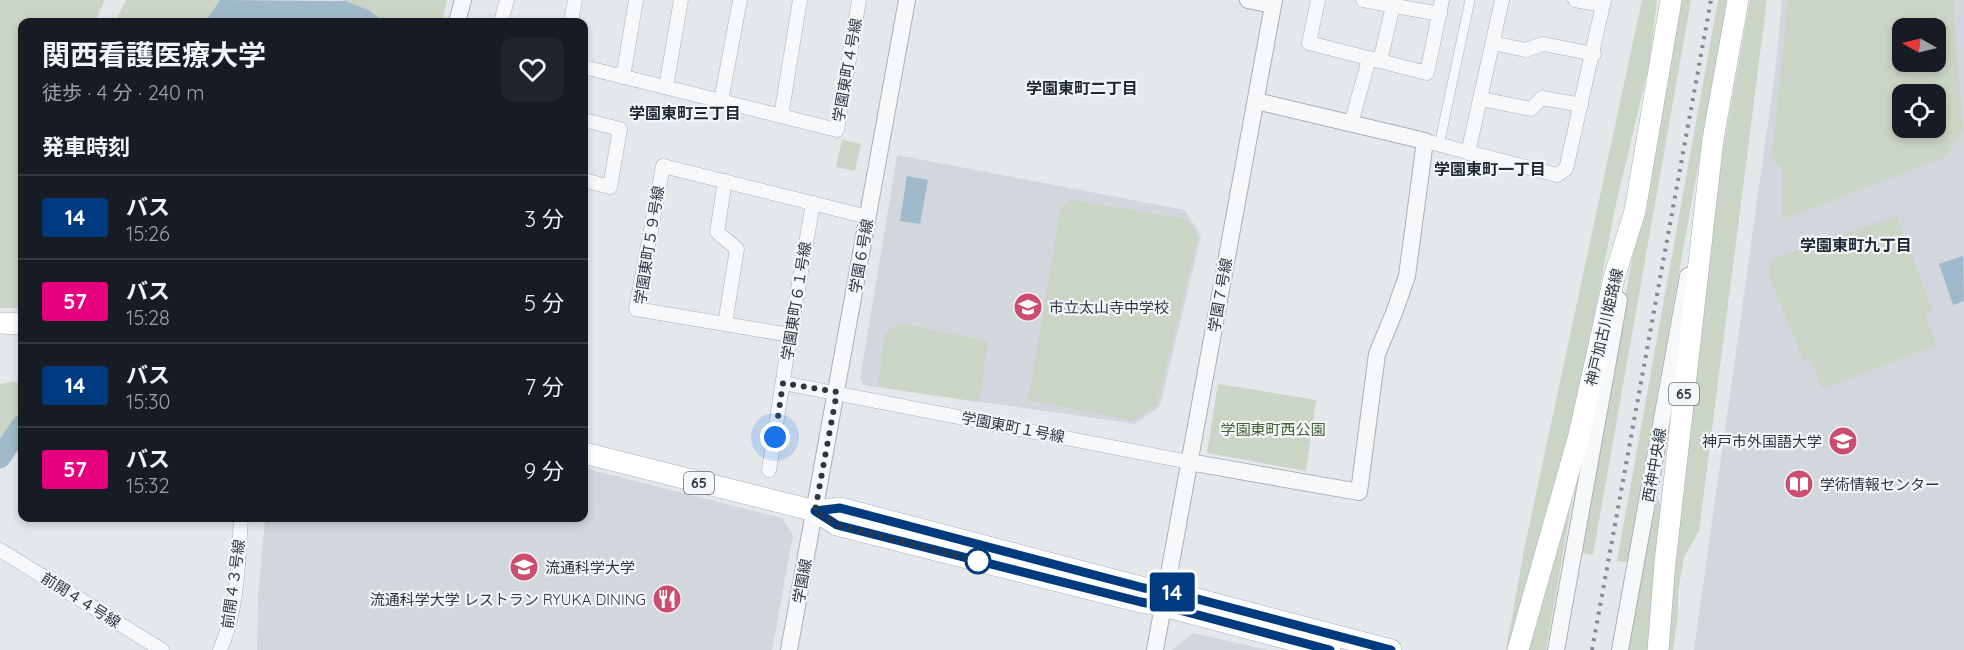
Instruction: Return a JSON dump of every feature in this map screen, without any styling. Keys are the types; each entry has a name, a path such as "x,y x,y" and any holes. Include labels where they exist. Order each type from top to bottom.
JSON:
{"main road":[{"name":"神戸加古川姫路線","path":"1518,650 1579,435 1614,278 1635,211 1671,0"},
{"name":"65","path":"1658,650 1665,563 1713,139 1738,0"},
{"path":"0,323 18,324"},
{"name":"65","path":"588,454 815,511 840,508 1133,585 1165,598 1330,650"},
{"name":"65","path":"1165,598 1391,650"}],"street":[{"path":"458,18 463,0"},
{"path":"502,18 507,0"},
{"path":"572,18 575,0"},
{"path":"623,77 636,0"},
{"path":"666,87 681,0"},
{"path":"721,102 740,0"},
{"path":"781,116 800,0"},
{"name":"学園東町４号線","path":"588,68 837,130 859,0"},
{"name":"学園６号線","path":"815,511 907,0"},
{"path":"1248,0 1273,2"},
{"path":"1318,0 1309,44 1427,73 1441,7 1393,6 1368,0"},
{"path":"1189,462 1359,492 1377,354 1407,276 1432,143 1470,0"},
{"path":"1468,153 1502,0"},
{"path":"1256,101 1557,175 1566,169 1604,2 1575,0"},
{"name":"学園７号線","path":"1155,650 1273,2"},
{"path":"1351,124 1393,6"},
{"path":"1493,43 1525,50 1543,44 1594,54"},
{"path":"1481,99 1531,109 1542,99 1581,105"},
{"path":"588,121 621,129 610,187 588,181"},
{"name":"西神中央線","path":"1620,650 1713,139"},
{"name":"学園東町５９号線","path":"790,335 636,309 663,166 868,216"},
{"path":"725,181 717,232 737,249 725,324"},
{"name":"学園東町６１号線","path":"769,470 766,453 783,383 813,203"},
{"path":"1556,650 1635,211"},
{"name":"学園東町１号線","path":"783,383 1189,462"},
{"name":"学園線","path":"789,650 815,511"},
{"name":"前開４３号線","path":"220,650 227,634 234,605 241,522"},
{"name":"前開４４号線","path":"0,550 162,650"}],"shaded area":[{"name":"神戸市外国語大学","path":"1782,0 1964,0 1964,650 1694,650 1775,73"},
{"name":"市立太山寺中学校","path":"897,155 1185,210 1201,236 1160,406 1135,424 863,385 860,378"},
{"name":"流通科学大学","path":"588,469 782,518 793,535 772,650 257,650 258,599 265,522 588,522"},
{"path":"1193,633 1268,650 1172,650"}],"green space":[{"path":"0,0 105,0 97,18 18,18 18,308 0,308"},
{"path":"126,0 220,0 208,18 117,18"},
{"path":"335,0 447,0 443,18 378,18 346,1"},
{"path":"1642,0 1657,0 1649,65 1616,204 1581,384 1512,650 1506,650 1524,550"},
{"path":"1678,0 1691,0 1593,555 1580,553"},
{"path":"1718,0 1728,0 1627,562 1617,561"},
{"path":"1750,0 1767,0 1699,531 1684,557 1678,592 1678,615 1673,650 1664,650 1710,221"},
{"path":"1788,0 1953,0 1963,129 1946,157 1782,219 1783,171 1772,155"},
{"path":"842,140 861,144 855,171 836,167"},
{"path":"1071,200 1186,219 1198,236 1157,405 1132,421 1028,400 1061,208"},
{"path":"1897,216 1933,312 1925,315 1936,345 1822,389 1811,359 1804,361 1768,273 1772,259"},
{"path":"900,323 988,342 979,402 878,387 885,333"},
{"path":"18,383 18,414 0,444 0,384"},
{"name":"学園東町西公園","path":"1218,384 1316,400 1306,471 1207,453"},
{"path":"1576,478 1546,650 1524,650"},
{"path":"1657,498 1664,510 1649,650 1627,650"}],"water":[{"path":"220,0 346,1 368,10 378,18 208,18"},
{"path":"907,176 928,180 920,224 900,221"},
{"path":"1963,256 1964,301 1953,305 1939,264"}],"waterway":[{"path":"0,458 18,431"}],"railway":[{"path":"1592,650 1711,0"}],"bus line":[{"name":"14","path":"1330,650 1164,606 837,525 815,511 840,508 1391,650"}],"place":[{"name":"市立太山寺中学校","path":"1028,307"},
{"name":"神戸市外国語大学","path":"1843,441"},
{"name":"学術情報センター","path":"1799,484"},
{"name":"流通科学大学","path":"524,567"},
{"name":"流通科学大学 レストラン RYUKA DINING","path":"667,599"}],"district":[{"name":"学園東町二丁目","path":"1082,88"},
{"name":"学園東町三丁目","path":"685,113"},
{"name":"学園東町一丁目","path":"1490,169"},
{"name":"学園東町九丁目","path":"1856,245"}],"route":[{"path":"775,437 783,383 837,392 815,511 837,525 989,564 978,561"}]}
